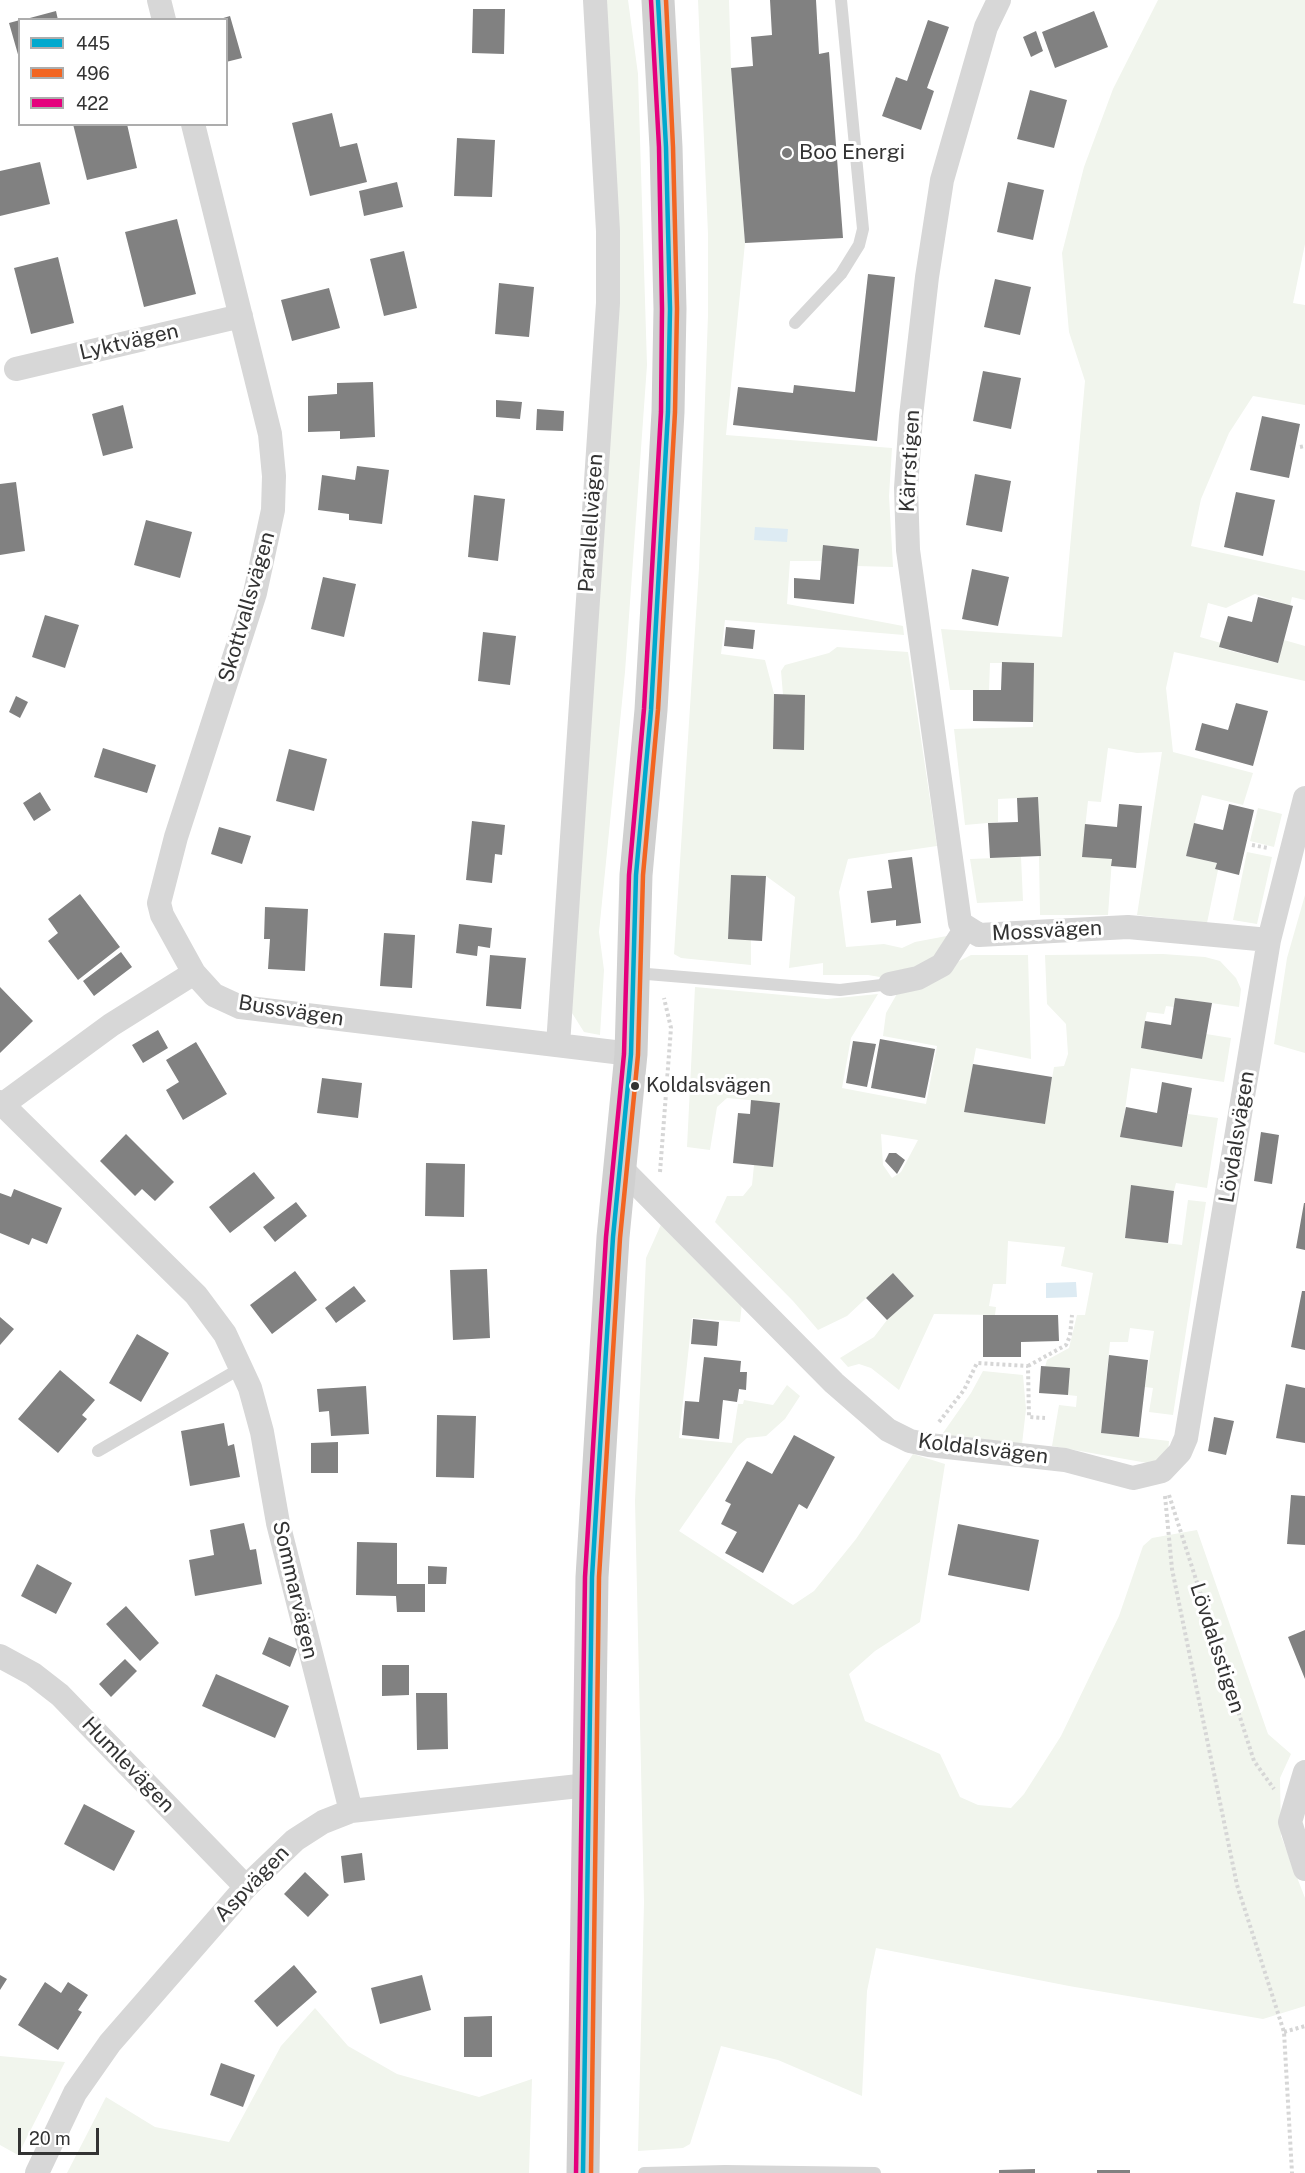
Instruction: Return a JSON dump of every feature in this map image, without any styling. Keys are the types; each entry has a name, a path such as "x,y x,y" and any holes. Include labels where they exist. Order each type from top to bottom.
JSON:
{"main road":[{"path":"583,2173 592,1577 613,1237 631,1054 636,875 651,710 668,412 670,309 667,182 658,0"}],"street":[{"path":"159,0 164,18"},
{"name":"Parallellvägen","path":"558,1045 608,303 608,231 595,0"},
{"name":"Kärrstigen","path":"966,928 960,923 908,550 906,488 911,416 926,287 942,180 976,57 986,27 999,0"},
{"name":"Skottvallsvägen","path":"194,126 270,434 274,476 273,510 255,593 176,837 159,903 162,915 194,972"},
{"name":"Lyktvägen","path":"16,369 241,316"},
{"name":"Lövdalsvägen","path":"1162,1471 1180,1452 1186,1438 1269,940 1305,798"},
{"name":"Mossvägen","path":"890,984 918,978 942,965 966,928 979,934 1128,927 1269,940"},
{"path":"1,1104 111,1025 194,972"},
{"name":"Bussvägen","path":"194,972 214,995 240,1007 631,1054"},
{"name":"Sommarvägen","path":"1,1104 196,1295 225,1334 241,1368 262,1432 278,1523 351,1811"},
{"name":"Koldalsvägen","path":"621,1168 834,1383 888,1430 910,1441 929,1445 1065,1460 1133,1479 1162,1471"},
{"name":"Humlevägen","path":"0,1656 33,1674 60,1695 246,1887"},
{"path":"1305,1772 1292,1815 1293,1839 1305,1869"},
{"name":"Aspvägen","path":"37,2173 75,2093 110,2043 246,1887 295,1840 323,1822 351,1811 588,1785"}],"lane":[{"path":"795,322 841,274 859,245 863,229 842,0"},
{"name":"Mossvägen","path":"635,973 840,990 890,984"},
{"path":"98,1451 241,1368"},
{"path":"644,2173 792,2171 875,2173"}],"path":[{"path":"933,1428 964,1390 977,1363 1028,1366 1066,1345 1072,1315"},
{"path":"1028,1366 1029,1417 1045,1418"},
{"name":"Lövdalsstigen","path":"1162,1471 1254,1761 1292,1815"},
{"path":"1162,1471 1172,1569 1237,1885 1284,2032 1292,2173"},
{"path":"1284,2032 1305,2026"}],"shaded area":[{"path":"605,0 628,0 638,74 647,365 625,672 599,932 604,970 600,1035 584,1032 572,1013 573,955 583,825"},
{"path":"698,0 729,0 731,68 745,243 726,435 892,448 889,496 893,567 857,566 859,549 824,545 822,561 790,561 787,604 903,626 904,635 725,620 721,654 765,660 774,694 773,749 803,750 805,696 783,695 781,671 785,665 829,653 837,647 908,652 937,846 848,859 839,892 846,947 884,944 902,948 915,942 952,935 939,956 904,974 880,977 823,975 823,963 789,968 795,897 766,876 731,875 728,939 751,940 751,965 681,958 674,954 699,568 708,315 708,234"},
{"path":"1158,0 1305,0 1305,244 1293,303 1305,305 1305,405 1253,396 1229,433 1201,499 1191,546 1305,571 1305,600 1292,597 1290,606 1255,594 1226,608 1208,603 1200,637 1221,643 1220,648 1277,663 1284,640 1305,646 1305,681 1174,652 1166,688 1173,752 1253,773 1243,805 1202,795 1186,856 1217,863 1215,869 1218,870 1207,923 1137,915 1162,752 1137,753 1108,748 1101,802 1088,801 1082,856 1112,859 1108,915 1040,915 1038,797 998,799 998,822 965,825 954,729 1033,727 1033,663 990,663 989,690 950,690 941,629 1062,637 1085,381 1069,332 1062,253 1084,167 1113,89"},
{"path":"755,527 788,529 787,542 754,540"},
{"path":"1258,808 1282,814 1274,847 1250,841"},
{"path":"1247,852 1272,857 1257,924 1233,920"},
{"path":"1021,857 1023,901 977,903 970,859"},
{"path":"1305,895 1305,1053 1274,1044 1287,958"},
{"path":"1163,954 1205,957 1220,961 1236,978 1241,989 1239,1007 1176,998 1174,1007 1166,1006 1164,1014 1147,1012 1145,1021 1142,1048 1201,1059 1206,1034 1231,1038 1224,1082 1131,1068 1121,1137 1181,1147 1188,1114 1218,1118 1207,1188 1176,1183 1174,1191 1131,1186 1125,1238 1182,1245 1188,1200 1206,1202 1173,1415 1149,1412 1153,1388 1145,1387 1154,1331 1130,1328 1128,1342 1110,1342 1101,1433 1169,1441 1168,1453 1153,1464 1052,1446 1059,1405 1076,1407 1077,1396 1068,1395 1045,1367 1047,1360 1069,1348 1077,1315 1085,1315 1093,1273 1061,1266 1065,1247 1008,1241 1006,1284 993,1284 989,1306 996,1307 995,1315 934,1314 899,1390 871,1368 859,1364 848,1367 840,1358 874,1337 887,1320 914,1296 893,1273 847,1316 818,1330 793,1301 715,1222 727,1196 743,1196 752,1185 754,1165 773,1166 780,1103 727,1098 717,1107 710,1150 687,1147 695,987 827,999 878,994 851,1038 842,1088 926,1104 937,1046 883,1036 886,1013 898,992 971,955 1028,955 1031,1059 976,1048 964,1112 1044,1124 1054,1067 1064,1066 1068,1054 1066,1024 1047,1004 1045,955","holes":["881,1134 918,1140 901,1172 892,1178 883,1165"]},
{"path":"663,1220 742,1303 740,1322 692,1318 679,1438 732,1443 738,1404 743,1404 744,1400 773,1405 787,1385 800,1396 785,1419 766,1436 747,1438 738,1446 679,1531 793,1605 814,1591 856,1539 913,1454 945,1464 920,1622 875,1651 849,1674 865,1721 940,1754 960,1797 978,1805 1011,1808 1024,1794 1061,1736 1119,1616 1143,1546 1152,1538 1197,1530 1268,1734 1291,1754 1280,1778 1281,1836 1305,1898 1305,2006 1263,2019 1069,1986 876,1948 867,1991 862,2096 778,2060 721,2046 690,2144 683,2148 638,2151 644,1902 635,1501 646,1258"},
{"path":"1076,1282 1077,1297 1046,1298 1046,1283"},
{"path":"983,1371 1023,1375 1026,1409 1022,1444 963,1440 943,1433 971,1393"},
{"path":"315,2008 348,2046 397,2074 479,2097 532,2079 529,2173 67,2173 106,2097 155,2127 229,2142 281,2046"},
{"path":"0,2056 65,2062 18,2155 0,2145"}],"building":[{"name":"Boo Energi","path":"770,0 816,0 819,54 829,52 843,238 745,243 731,68 753,66 751,37 772,35"},
{"path":"473,9 505,9 504,54 472,53"},
{"path":"56,11 58,18 30,18"},
{"path":"1094,11 1108,47 1055,68 1042,32"},
{"path":"230,16 242,58 228,62 228,18 223,18"},
{"path":"928,20 949,27 927,88 934,91 921,130 882,116 896,77 907,81"},
{"path":"18,21 18,54 9,23"},
{"path":"1036,31 1043,51 1031,57 1023,37"},
{"path":"1030,90 1067,100 1054,148 1017,139"},
{"path":"332,113 340,147 357,143 367,182 310,196 292,123"},
{"path":"74,126 127,126 137,168 87,180"},
{"path":"457,138 495,140 492,197 454,196"},
{"path":"40,162 50,204 0,216 0,171"},
{"path":"397,182 403,207 364,216 359,191"},
{"path":"1008,182 1044,190 1033,240 997,232"},
{"path":"177,219 196,294 144,307 125,232"},
{"path":"404,251 417,308 384,316 370,259"},
{"path":"58,257 74,323 31,334 14,268"},
{"path":"868,274 895,277 877,441 733,425 738,387 793,393 794,385 855,392"},
{"path":"995,279 1031,287 1020,335 984,327"},
{"path":"499,283 534,287 529,337 495,334"},
{"path":"329,288 340,328 292,341 281,300"},
{"path":"983,371 1021,378 1011,429 973,421"},
{"path":"373,382 375,437 340,439 340,431 308,432 308,396 337,394 337,383"},
{"path":"496,400 522,402 520,419 496,417"},
{"path":"123,405 133,448 103,456 92,414"},
{"path":"537,409 564,411 563,431 536,430"},
{"path":"1262,416 1300,424 1289,478 1250,470"},
{"path":"357,466 389,470 382,524 349,520 349,514 318,510 322,475 355,480"},
{"path":"975,474 1011,481 1002,532 966,525"},
{"path":"16,482 25,551 0,555 0,484"},
{"path":"1236,492 1275,500 1263,556 1224,547"},
{"path":"474,495 505,499 498,561 468,557"},
{"path":"146,520 192,532 180,578 134,565"},
{"path":"823,545 859,549 854,604 794,598 794,578 820,580"},
{"path":"972,569 1009,577 998,626 962,619"},
{"path":"323,577 356,584 344,637 311,629"},
{"path":"1258,597 1293,606 1278,663 1219,647 1228,616 1252,622"},
{"path":"45,615 79,625 65,668 32,657"},
{"path":"726,627 755,630 753,649 724,646"},
{"path":"483,632 516,636 510,685 478,681"},
{"path":"1002,662 1034,663 1033,722 973,721 973,690 1001,690"},
{"path":"774,694 805,695 804,750 773,749"},
{"path":"16,696 28,702 20,718 9,712"},
{"path":"1236,703 1268,711 1253,766 1195,750 1202,723 1228,730"},
{"path":"103,748 156,765 147,793 94,777"},
{"path":"289,749 327,759 314,811 276,801"},
{"path":"40,792 51,810 34,821 23,803"},
{"path":"1038,797 1041,856 990,858 988,823 1018,822 1017,798"},
{"path":"1119,804 1142,806 1136,868 1111,866 1112,859 1082,857 1085,824 1117,827"},
{"path":"1229,804 1254,810 1239,875 1215,869 1217,863 1186,856 1194,823 1223,830"},
{"path":"472,821 505,825 502,855 495,854 492,883 466,880"},
{"path":"219,827 251,836 242,864 211,854"},
{"path":"912,857 921,923 896,926 896,920 871,923 867,891 892,888 888,860"},
{"path":"731,875 766,876 762,941 728,939"},
{"path":"80,894 120,947 78,980 48,941 58,933 48,919"},
{"path":"265,907 308,909 305,971 268,969 270,939 264,939"},
{"path":"459,924 492,928 490,948 478,946 477,956 456,953"},
{"path":"384,933 415,935 412,988 380,986"},
{"path":"121,952 132,967 94,996 83,981"},
{"path":"490,955 526,958 521,1009 486,1006"},
{"path":"0,987 33,1021 0,1053"},
{"path":"1175,998 1212,1003 1202,1059 1141,1048 1145,1021 1171,1025"},
{"path":"158,1030 168,1048 143,1063 132,1045"},
{"path":"880,1039 935,1049 925,1098 871,1088"},
{"path":"853,1041 876,1044 867,1087 846,1083"},
{"path":"196,1042 227,1094 183,1120 166,1090 179,1082 166,1060"},
{"path":"973,1064 1052,1077 1045,1124 964,1112"},
{"path":"322,1078 362,1083 358,1118 317,1113"},
{"path":"1162,1082 1192,1088 1182,1147 1120,1137 1126,1107 1157,1113"},
{"path":"751,1100 780,1103 773,1167 733,1163 738,1113 750,1114"},
{"path":"1261,1132 1279,1135 1272,1184 1254,1181"},
{"path":"126,1134 174,1182 155,1201 142,1189 135,1196 100,1161"},
{"path":"889,1153 896,1153 905,1160 897,1174 885,1161"},
{"path":"426,1163 465,1164 464,1217 425,1216"},
{"path":"254,1172 275,1198 230,1233 209,1207"},
{"path":"1131,1185 1174,1191 1168,1243 1125,1238"},
{"path":"14,1189 62,1208 47,1244 32,1238 29,1245 0,1233 0,1193 11,1197"},
{"path":"296,1202 307,1216 275,1242 263,1227"},
{"path":"1305,1203 1305,1250 1296,1248"},
{"path":"487,1269 490,1338 453,1340 450,1270"},
{"path":"295,1271 317,1300 272,1334 250,1305"},
{"path":"893,1273 914,1296 887,1320 866,1298"},
{"path":"354,1286 366,1301 336,1323 325,1308"},
{"path":"1302,1291 1305,1291 1305,1350 1291,1347"},
{"path":"983,1315 1058,1315 1059,1341 1021,1342 1021,1357 983,1357"},
{"path":"0,1317 14,1329 0,1345"},
{"path":"693,1319 719,1322 717,1346 691,1344"},
{"path":"137,1334 169,1353 141,1402 109,1383"},
{"path":"1109,1355 1148,1360 1139,1437 1101,1433"},
{"path":"704,1357 741,1361 740,1372 747,1372 746,1390 739,1389 737,1402 723,1400 719,1439 682,1435 685,1401 699,1402"},
{"path":"1041,1366 1070,1368 1068,1395 1039,1393"},
{"path":"60,1370 95,1400 82,1415 87,1419 58,1453 18,1419"},
{"path":"1286,1384 1305,1388 1305,1443 1276,1438"},
{"path":"366,1386 369,1434 331,1436 329,1411 319,1412 317,1389"},
{"path":"437,1415 476,1416 474,1478 436,1477"},
{"path":"1214,1417 1234,1421 1226,1455 1208,1451"},
{"path":"224,1423 228,1446 234,1444 240,1477 190,1486 181,1431"},
{"path":"794,1435 835,1457 807,1509 799,1504 763,1573 725,1553 737,1532 721,1524 731,1504 725,1501 747,1461 772,1474"},
{"path":"338,1442 338,1473 311,1473 311,1443"},
{"path":"1291,1495 1305,1496 1305,1545 1287,1544"},
{"path":"244,1523 250,1550 256,1549 262,1584 195,1596 189,1560 214,1555 210,1530"},
{"path":"958,1524 1039,1540 1029,1591 948,1575"},
{"path":"357,1542 397,1543 397,1584 425,1584 425,1612 397,1612 396,1596 356,1595"},
{"path":"37,1564 72,1583 56,1614 21,1596"},
{"path":"428,1566 447,1567 446,1584 428,1584"},
{"path":"126,1606 159,1643 140,1661 106,1624"},
{"path":"1305,1630 1305,1679 1288,1637"},
{"path":"269,1637 297,1649 290,1667 262,1654"},
{"path":"125,1659 137,1671 111,1697 99,1684"},
{"path":"382,1665 409,1665 409,1695 382,1696"},
{"path":"216,1674 289,1706 275,1738 202,1706"},
{"path":"416,1693 447,1693 448,1749 417,1750"},
{"path":"84,1804 135,1831 114,1871 64,1844"},
{"path":"362,1853 365,1880 344,1883 341,1856"},
{"path":"305,1872 329,1895 308,1917 284,1894"},
{"path":"294,1965 317,1992 277,2027 254,2001"},
{"path":"0,1975 7,1979 0,1990"},
{"path":"422,1975 431,2010 380,2024 371,1988"},
{"path":"45,1982 61,1993 68,1982 88,1995 78,2010 82,2012 58,2050 18,2025"},
{"path":"492,2016 492,2057 464,2057 464,2017"},
{"path":"221,2063 255,2075 243,2107 210,2095"},
{"path":"1035,2169 1035,2173 999,2173 999,2170"},
{"path":"1097,2170 1130,2170 1130,2173 1097,2173"}],"transit line":[{"name":"422","path":"576,2173 585,1577 606,1237 624,1054 629,875 644,709 661,412 659,147 651,0"},
{"name":"445","path":"583,2173 592,1577 613,1237 631,1054 636,875 651,710 668,412 670,309 666,147 658,0"},
{"name":"496","path":"591,2173 599,1577 620,1238 638,1055 643,875 658,710 675,412 677,309 666,0"}],"place":[{"name":"Boo Energi","path":"787,153"},
{"name":"Koldalsvägen","path":"635,1086"}]}
